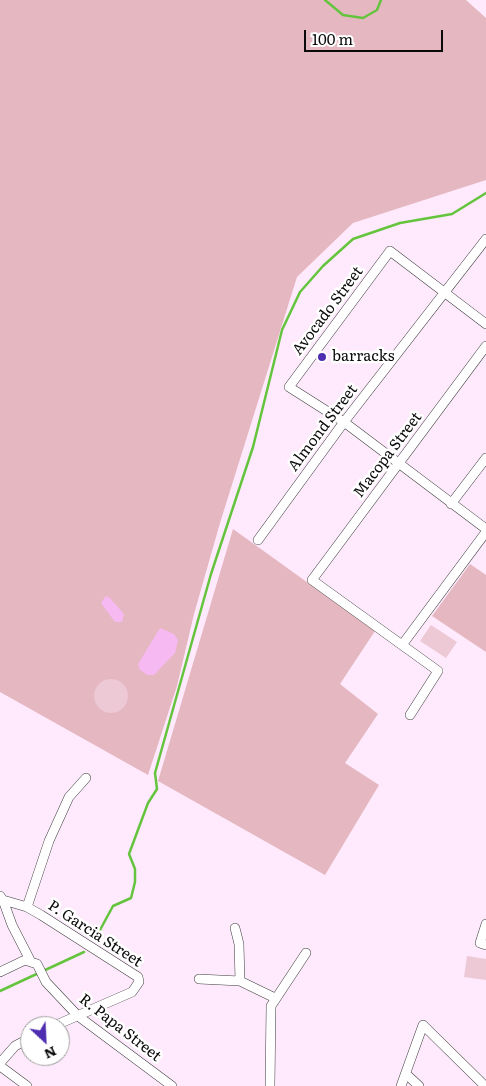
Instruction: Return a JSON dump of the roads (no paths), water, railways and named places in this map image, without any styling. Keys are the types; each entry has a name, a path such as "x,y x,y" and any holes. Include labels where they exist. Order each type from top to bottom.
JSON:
{"street":[{"name":"Almond Street","path":"258,540 344,422 486,239"},
{"name":"Avocado Street","path":"344,422 289,387 390,251 444,292"},
{"path":"444,292 486,324"},
{"name":"Macopa Street","path":"402,645 312,580 486,346"},
{"path":"344,422 486,530 402,645 438,671 410,716"},
{"path":"452,504 486,458"},
{"path":"26,907 49,841 69,797 86,778"},
{"name":"P. Garcia Street","path":"2,898 26,907 138,977 139,982 132,992 70,1019"},
{"name":"R. Papa Street","path":"2,898 12,925 46,982 78,1016 172,1086"},
{"path":"486,924 480,943 486,945"},
{"path":"235,928 240,944 240,981"},
{"path":"270,1086 271,1006 306,953"},
{"path":"0,972 25,960 34,963"},
{"path":"199,979 240,981 275,998"},
{"path":"401,1086 423,1024 485,1086"},
{"path":"20,1043 15,1046 0,1065 27,1086"},
{"path":"406,1074 418,1086"}],"waterway":[{"path":"325,0 343,15 363,18 377,10 381,0"},
{"path":"100,930 113,906 131,898 135,882 135,869 129,854 148,803 157,789 155,773 211,574 253,447 282,330 300,292 323,266 353,239 400,223 452,214 486,193"},
{"path":"0,991 84,952"}],"place":[{"name":"barracks","path":"322,357"}]}
